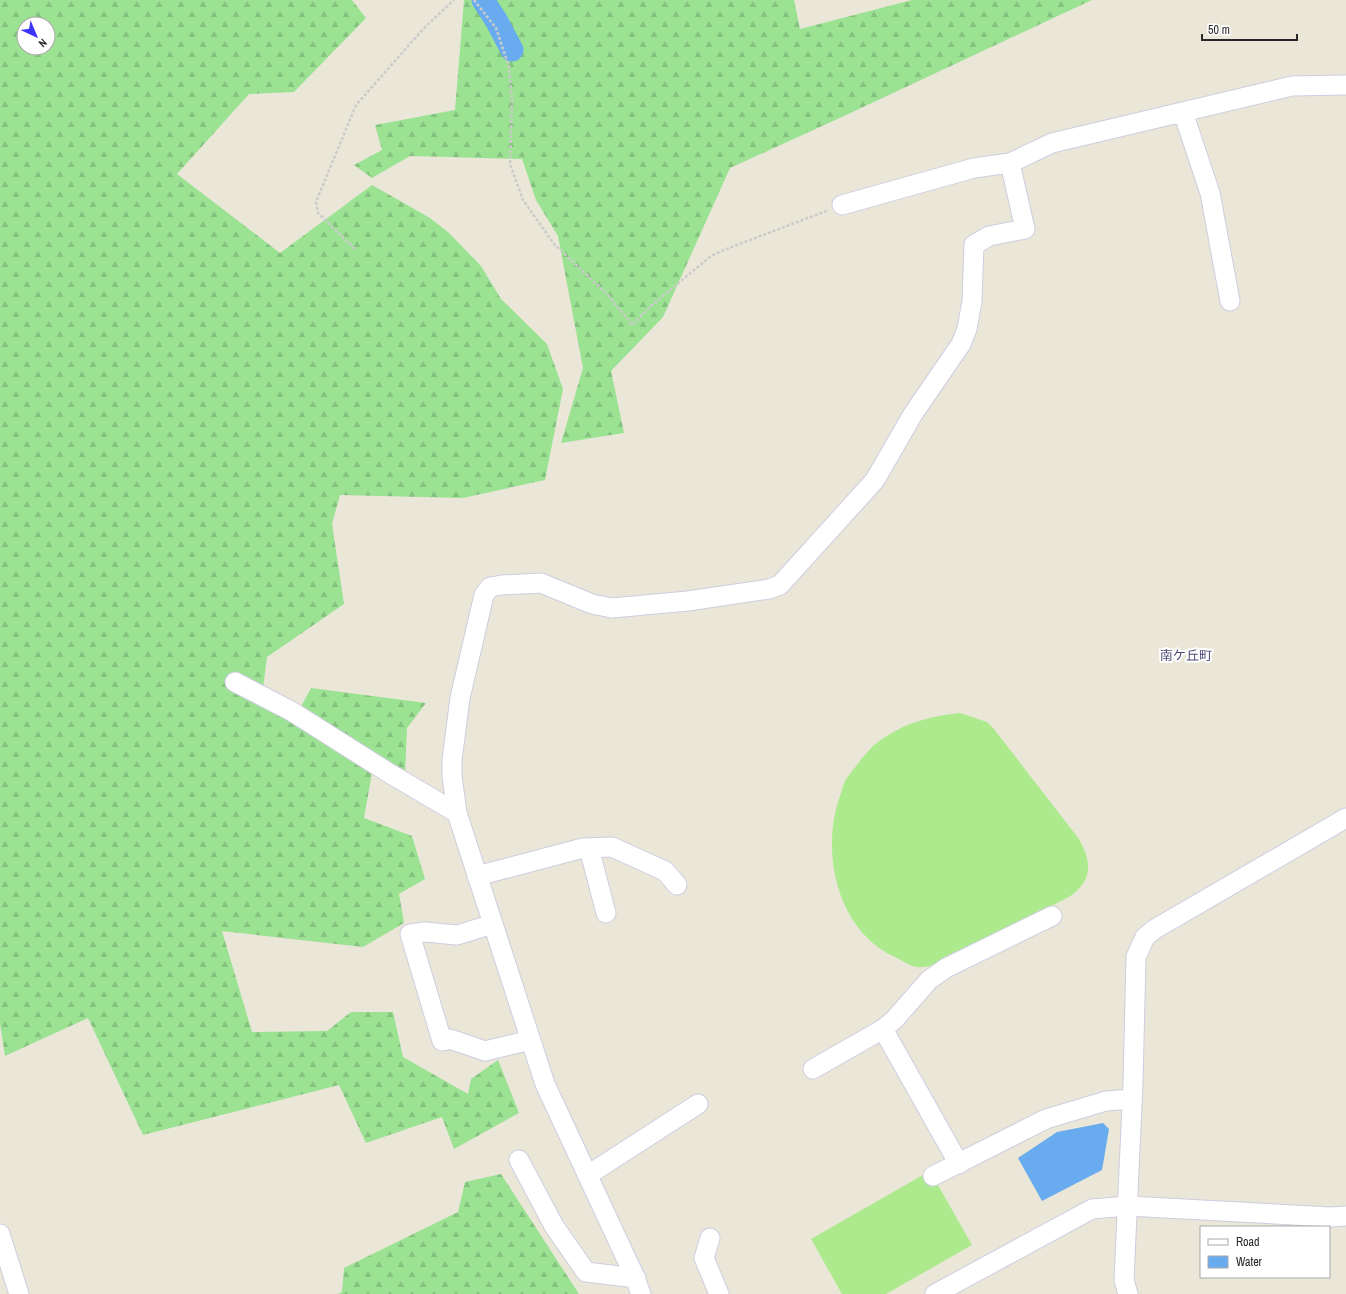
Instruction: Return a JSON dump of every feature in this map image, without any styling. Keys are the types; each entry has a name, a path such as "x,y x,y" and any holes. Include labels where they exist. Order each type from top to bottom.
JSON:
{"street":[{"path":"842,205 974,168 1010,163 1052,143 1292,86 1346,85"},
{"path":"1183,112 1210,193 1230,300"},
{"path":"638,1286 545,1084 476,876 457,813 452,776 452,760 460,698 484,595 490,587 541,583 592,604 612,608 688,601 769,589 780,585 875,480 913,414 961,344 967,329 972,301 974,245 989,236 1025,229 1010,163"},
{"path":"235,682 291,711 389,773 457,813"},
{"path":"1128,1294 1124,1280 1132,1099 1136,957 1145,937 1155,929 1346,818"},
{"path":"476,876 583,848 612,847 665,870 677,885"},
{"path":"589,848 606,913"},
{"path":"813,1069 882,1029 894,1020 929,980 946,968 1052,916"},
{"path":"493,924 457,935 425,932 410,934 442,1041 450,1039 485,1051 531,1040"},
{"path":"882,1029 959,1164"},
{"path":"933,1176 1046,1119 1106,1101 1132,1099"},
{"path":"588,1175 698,1104"},
{"path":"519,1160 554,1226 586,1272 638,1286"},
{"path":"935,1294 1092,1209 1128,1206 1330,1217 1346,1216"},
{"path":"0,1234 19,1294"},
{"path":"710,1238 704,1258 719,1294"}],"path":[{"path":"355,249 318,212 316,202 356,105 425,27 454,0"},
{"path":"474,0 496,28 509,67 512,102 510,164 523,200 554,244 607,294 632,325 652,305 711,256 842,205"}],"green space":[{"path":"0,0 352,0 366,18 294,92 249,94 177,174 280,253 372,185 430,218 448,232 481,266 501,299 547,344 563,389 545,480 463,498 340,495 332,524 344,604 267,657 261,703 294,720 311,688 426,703 407,728 405,774 373,767 364,818 412,836 425,879 399,894 404,923 363,947 222,931 252,1032 327,1031 351,1012 393,1012 403,1057 468,1094 471,1079 498,1060 519,1113 454,1149 442,1117 366,1143 339,1085 143,1135 88,1018 5,1056 0,1024"},
{"path":"464,0 794,0 800,29 912,0 1092,0 730,168 663,317 611,371 624,433 561,443 583,368 558,236 536,200 522,159 410,156 372,178 354,165 382,150 375,125 455,110"},
{"path":"960,713 987,722 994,729 1079,839 1088,863 1088,871 1083,884 1069,897 935,965 917,967 906,963 875,945 859,929 847,909 838,888 833,865 832,841 834,818 846,779 873,746 903,727 936,716"},
{"path":"930,1171 972,1245 886,1294 842,1294 811,1239"},
{"path":"501,1174 579,1294 338,1294 342,1292 344,1268 458,1212 465,1182"}],"water":[{"path":"1103,1123 1109,1129 1102,1170 1042,1201 1018,1158 1057,1132"}],"waterway":[{"path":"483,0 496,20 512,50"}],"district":[{"name":"南ケ丘町","path":"1186,655"}]}
